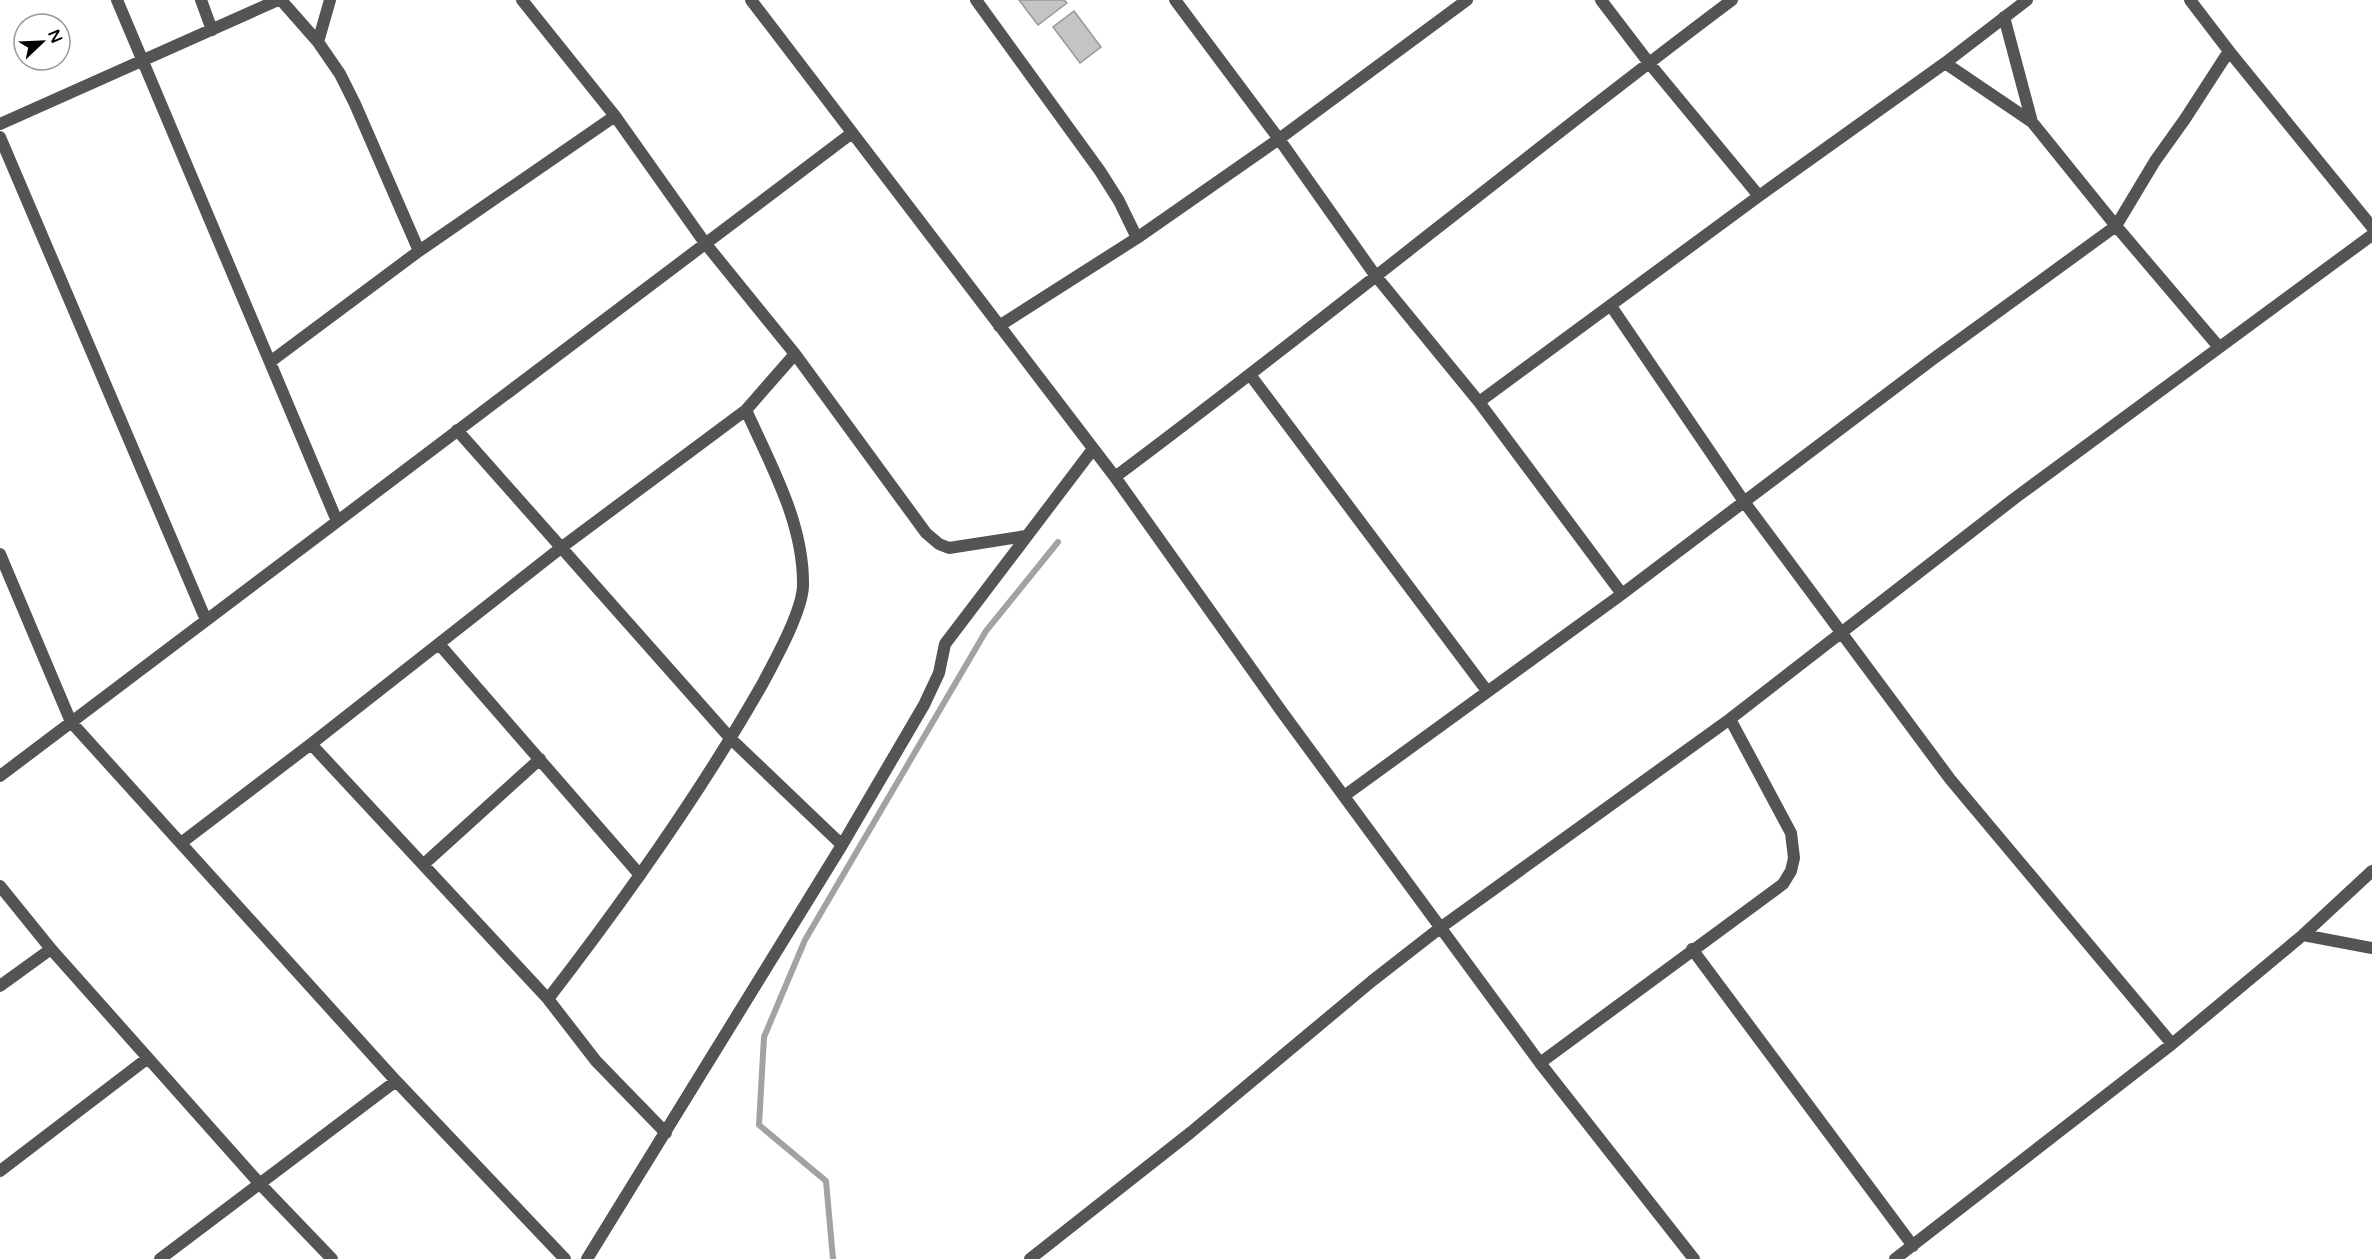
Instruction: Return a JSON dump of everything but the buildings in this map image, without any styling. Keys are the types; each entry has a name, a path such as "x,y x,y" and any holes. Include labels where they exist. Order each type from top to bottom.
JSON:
{"street":[{"path":"117,0 337,521"},
{"path":"201,0 213,30"},
{"path":"0,124 280,0 318,42 340,75 355,104 419,251"},
{"path":"318,42 330,0"},
{"path":"522,0 615,116 705,243 795,354 926,533 939,544 957,548 1026,536"},
{"path":"751,0 1114,477 1540,1064 1694,1259"},
{"path":"976,0 1100,171 1119,201 1137,238"},
{"path":"999,326 1137,238 1279,139 1467,0"},
{"path":"1601,0 1649,63 1759,196"},
{"path":"1114,477 1251,376 1375,275 1732,0"},
{"path":"1479,402 1759,196 1945,63 2027,0"},
{"path":"2190,0 2372,227"},
{"path":"1179,2 1375,275 1479,402 1622,594"},
{"path":"2004,17 2032,122"},
{"path":"1344,796 1622,594 1933,359 2116,226 2155,161 2186,119 2229,51"},
{"path":"1945,63 2032,122 2116,226 2218,346"},
{"path":"270,362 419,251 615,116"},
{"path":"0,776 852,133"},
{"path":"0,137 206,620"},
{"path":"1030,1259 1190,1133 1363,988 1440,928 1731,719 2015,498 2218,346 2372,235"},
{"path":"1611,306 1745,503 1950,779 2172,1044"},
{"path":"181,843 562,547 746,410 795,354"},
{"path":"1251,376 1488,691"},
{"path":"548,999 640,875 731,739 778,655 801,598 803,586 797,534 787,501 746,410"},
{"path":"457,430 731,739 842,845"},
{"path":"587,1259 842,845 924,705 939,673 945,644 1093,449"},
{"path":"1,561 71,722 396,1081 565,1259"},
{"path":"439,644 640,875"},
{"path":"1540,1064 1692,949 1783,884 1791,871 1794,858 1791,833 1731,719"},
{"path":"311,744 548,999 596,1061 666,1133"},
{"path":"424,864 540,759"},
{"path":"1895,1259 2172,1044 2303,935 2372,871"},
{"path":"0,886 51,949 260,1184 332,1259"},
{"path":"2303,935 2372,948"},
{"path":"0,986 51,949"},
{"path":"1692,949 1913,1246"},
{"path":"0,1171 148,1058"},
{"path":"160,1259 396,1081"}],"waterway":[{"path":"833,1259 826,1181 759,1125 764,1037 805,940 986,631 1058,542"}]}
